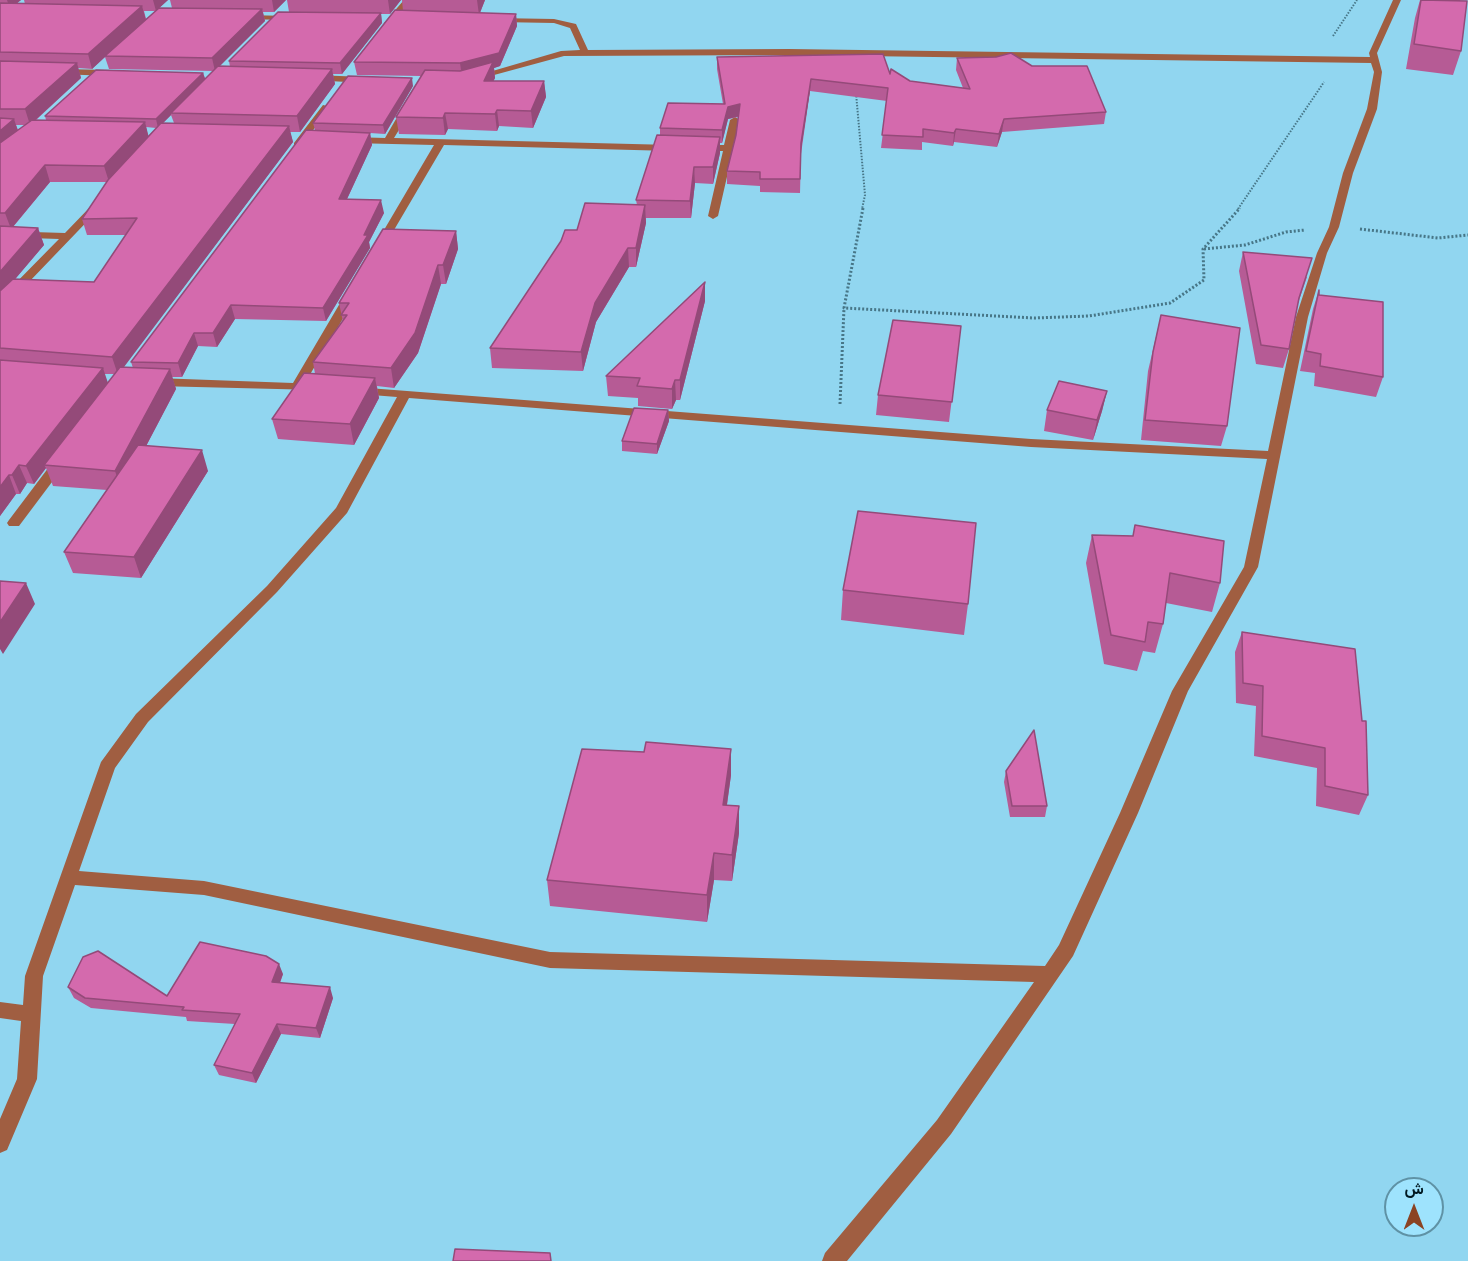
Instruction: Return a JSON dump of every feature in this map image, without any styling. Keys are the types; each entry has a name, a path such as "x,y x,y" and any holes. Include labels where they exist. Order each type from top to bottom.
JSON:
{"street":[{"path":"379,36 408,0"},
{"path":"832,1261 944,1126 1066,950 1129,813 1180,691 1251,567 1302,317 1322,253 1334,227 1348,173 1372,109 1377,72 1373,53 1397,0"},
{"path":"269,26 288,6"},
{"path":"230,17 300,18"},
{"path":"484,20 554,21 573,26 585,53"},
{"path":"462,82 564,53 842,52 1375,60"},
{"path":"89,80 112,59"},
{"path":"43,72 119,74"},
{"path":"300,78 343,83 379,80"},
{"path":"289,157 343,83"},
{"path":"388,141 412,101"},
{"path":"713,216 735,120"},
{"path":"345,140 685,148"},
{"path":"376,253 441,142"},
{"path":"696,148 729,148"},
{"path":"0,306 100,201"},
{"path":"0,234 69,236"},
{"path":"297,386 358,283"},
{"path":"145,381 297,386 405,393 1030,443 1273,455"},
{"path":"0,1143 27,1079 33,976 107,766 142,718 272,589 342,510 405,393"},
{"path":"14,523 64,456"},
{"path":"67,877 204,888 550,960 1050,974"},
{"path":"0,1010 32,1014"}],"path":[{"path":"844,308 1034,318 1089,316 1170,303 1203,280 1203,249 1242,205 1334,69 1318,58 1357,0"},
{"path":"839,427 844,308 865,195 857,95 842,52"}],"building":[{"path":"1421,0 1467,1 1461,51 1414,44"},
{"path":"0,3 142,6 88,54 0,52"},
{"path":"159,8 262,9 212,58 105,56"},
{"path":"395,10 516,14 499,53 460,63 354,62"},
{"path":"278,12 381,13 340,63 229,61"},
{"path":"1011,53 1032,66 1087,66 1106,112 1004,119 999,134 956,129 954,133 923,129 923,137 882,135 888,88 811,79 801,143 800,179 760,179 760,172 727,171 736,135 740,104 728,107 722,130 660,128 668,103 725,104 717,57 883,54 890,74 891,69 910,81 970,89 957,58 996,57"},
{"path":"0,61 77,63 25,109 0,109"},
{"path":"493,62 484,81 544,81 531,111 497,110 495,114 445,113 443,118 396,117 425,70 460,71"},
{"path":"218,66 332,69 297,116 171,113"},
{"path":"96,70 203,73 156,119 45,116"},
{"path":"348,76 412,78 383,125 313,123"},
{"path":"0,118 14,119 0,131"},
{"path":"32,120 145,122 104,166 45,165 5,213 0,213 0,143"},
{"path":"161,123 289,126 112,357 0,348 0,291 13,279 94,282 137,218 82,219 108,180"},
{"path":"306,130 370,133 339,199 381,200 364,235 368,235 323,308 231,305 213,333 194,333 178,363 131,362"},
{"path":"657,135 720,137 713,167 694,167 690,201 636,200"},
{"path":"585,203 645,205 636,248 628,248 595,303 581,352 490,348 561,241 565,230 577,230"},
{"path":"0,226 38,228 0,272"},
{"path":"383,229 456,231 443,265 438,265 415,333 391,368 313,362 347,315 341,315 349,303 339,303"},
{"path":"1243,252 1312,258 1299,298 1289,349 1261,345"},
{"path":"705,282 680,380 675,380 672,389 637,386 640,378 606,376"},
{"path":"1319,290 1319,295 1383,302 1383,377 1320,366 1321,354 1306,351"},
{"path":"1161,315 1240,328 1227,426 1145,420 1153,352"},
{"path":"893,320 961,326 952,402 878,395"},
{"path":"0,360 103,368 26,466 19,465 0,487"},
{"path":"120,367 170,369 115,471 44,465"},
{"path":"304,373 375,378 350,424 272,419"},
{"path":"1059,381 1107,391 1097,420 1047,410"},
{"path":"634,408 668,410 657,444 622,441"},
{"path":"138,445 202,450 134,557 64,552"},
{"path":"858,511 976,523 968,604 843,590"},
{"path":"1135,525 1224,541 1220,583 1170,573 1163,624 1148,622 1145,642 1111,635 1092,535 1133,536"},
{"path":"0,581 26,583 0,622"},
{"path":"1242,632 1355,649 1362,721 1366,721 1368,795 1325,786 1325,748 1262,736 1263,686 1243,683"},
{"path":"1034,730 1047,806 1012,806 1006,771"},
{"path":"646,742 731,749 723,805 739,806 732,855 714,853 707,895 547,880 582,749 644,752"},
{"path":"200,942 266,956 279,964 272,982 330,987 316,1028 277,1024 252,1073 214,1065 240,1014 182,1010 184,1007 85,998 68,987 83,957 98,951 167,996"},
{"path":"455,1249 550,1253 551,1261 453,1261"}]}
